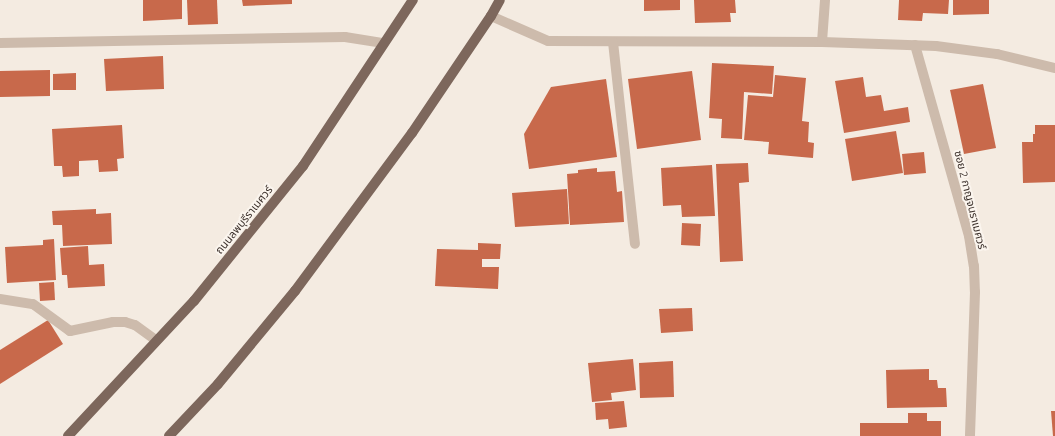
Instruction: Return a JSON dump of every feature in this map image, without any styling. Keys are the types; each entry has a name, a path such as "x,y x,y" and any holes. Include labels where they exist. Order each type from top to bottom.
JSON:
{"main road":[{"name":"ถนนลพบุรีราเมศวร์","path":"68,436 194,301 303,166 413,0"},
{"path":"169,436 218,384 295,291 412,134 491,16 500,0"}],"street":[{"path":"822,42 825,0"},
{"path":"491,16 548,41 822,42 915,45 973,50 1055,68"},
{"path":"0,43 345,37 384,43"},
{"path":"613,42 635,244"},
{"name":"ซอย 2 กาญจนราเมศวร์","path":"915,45 969,236 974,266 975,292 970,436"},
{"path":"0,299 36,305 70,331 125,322 135,326 156,340"}],"building":[{"path":"143,0 182,0 182,19 143,21"},
{"path":"187,0 217,0 218,24 188,25"},
{"path":"242,0 292,0 292,4 243,6"},
{"path":"644,0 680,0 680,10 644,11"},
{"path":"694,0 735,0 736,13 730,13 731,22 695,23"},
{"path":"899,0 949,0 948,14 923,13 922,21 898,20"},
{"path":"953,0 989,0 989,14 953,15"},
{"path":"163,56 164,89 106,91 104,59"},
{"path":"712,63 774,66 772,94 744,92 742,139 721,138 722,119 709,118"},
{"path":"50,70 50,96 0,97 0,71"},
{"path":"692,71 701,140 637,149 628,79"},
{"path":"76,73 76,90 53,90 53,74"},
{"path":"775,75 806,78 802,121 809,122 808,142 814,143 813,158 768,154 769,142 744,140 748,95 773,97"},
{"path":"863,77 866,97 881,95 884,111 908,107 910,122 844,133 835,81"},
{"path":"606,79 617,157 529,169 524,134 551,87"},
{"path":"983,84 996,148 964,154 950,90"},
{"path":"122,125 124,158 117,159 118,171 99,172 98,160 79,161 79,176 63,177 62,166 54,166 52,129"},
{"path":"1035,125 1055,125 1055,182 1023,183 1022,142 1033,142"},
{"path":"896,131 903,173 852,181 845,139"},
{"path":"924,152 926,173 904,175 902,154"},
{"path":"748,163 749,182 739,183 743,261 720,262 716,164"},
{"path":"712,165 715,216 682,217 681,205 663,206 661,168"},
{"path":"597,168 597,172 615,171 617,192 622,191 624,222 570,225 567,174 578,173 578,170"},
{"path":"567,189 569,224 515,227 512,193"},
{"path":"96,209 96,214 111,213 112,244 63,246 62,225 53,225 52,211"},
{"path":"682,223 701,224 700,246 681,245"},
{"path":"54,239 56,280 7,283 5,247 43,245 43,240"},
{"path":"478,243 501,244 500,259 482,259 482,267 499,267 498,289 435,286 437,249 478,250"},
{"path":"88,246 89,265 104,264 105,286 68,288 67,275 62,275 60,248"},
{"path":"54,282 55,300 40,301 39,283"},
{"path":"692,308 693,331 661,333 659,309"},
{"path":"48,320 63,344 0,384 0,350"},
{"path":"633,359 636,390 611,393 612,400 592,402 588,363"},
{"path":"673,361 674,397 640,398 639,363"},
{"path":"929,369 929,380 937,380 938,388 946,388 947,407 887,408 886,370"},
{"path":"624,401 627,427 609,429 608,419 596,420 595,403"},
{"path":"1051,411 1055,411 1055,436 1053,436"},
{"path":"908,413 927,413 927,421 941,421 941,436 860,436 860,423 908,423"}]}
